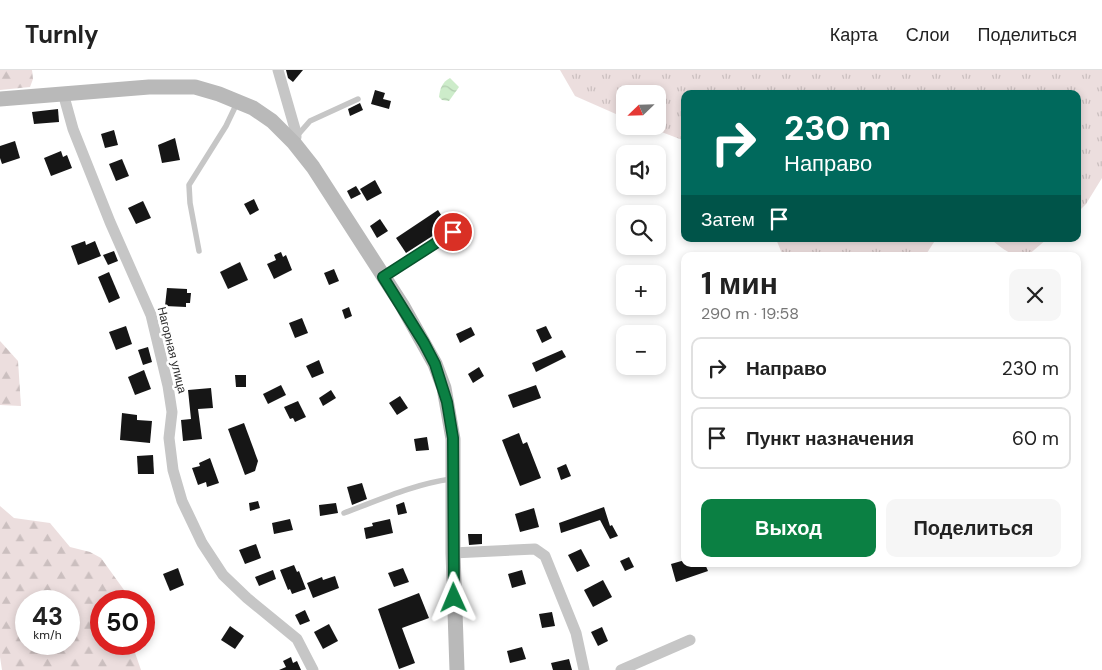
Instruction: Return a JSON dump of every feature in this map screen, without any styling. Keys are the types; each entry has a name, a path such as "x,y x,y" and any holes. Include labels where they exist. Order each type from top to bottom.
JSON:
{"main road":[{"path":"0,99 149,87 195,87 220,94 253,108 295,140 424,343 435,364 444,388 453,438 456,670"}],"street":[{"path":"278,70 295,140"},
{"name":"Нагорная улица","path":"63,93 73,128 110,222 151,315 168,386 172,412 169,438 173,470 182,502 202,543 223,575 247,598 297,639 313,670"},
{"path":"453,553 536,549 541,552 545,556 576,633 584,670"},
{"path":"621,670 690,640"}],"lane":[{"path":"295,140 310,122 358,99"},
{"path":"200,251 190,203 190,184 226,126 238,101"},
{"path":"383,277 453,232"},
{"path":"344,513 404,491 438,481 453,479"}],"green space":[{"path":"0,70 32,70 33,79 30,87 0,90"},
{"path":"560,70 1102,70 1102,178 1081,209 1081,90 681,90 681,139 666,134 666,85 616,85 616,114 575,96"},
{"path":"777,242 934,242 928,252 781,252"},
{"path":"994,242 1043,242 1032,252 1009,252"},
{"path":"0,341 18,361 21,406 0,405"},
{"path":"0,506 14,518 50,523 70,547 90,552 101,558 124,590 90,590 90,655 136,655 141,670 2,670 0,657"}],"water":[{"path":"450,78 459,87 449,101 442,100 439,97 441,89 443,84"}],"building":[{"path":"286,70 303,70 293,82 288,78"},
{"path":"375,90 385,93 383,99 391,101 389,109 371,104"},
{"path":"360,103 363,110 350,116 348,109"},
{"path":"58,109 59,122 34,124 32,112"},
{"path":"114,130 118,145 105,148 101,134"},
{"path":"175,138 180,160 162,163 158,145"},
{"path":"15,141 20,158 2,164 0,146"},
{"path":"61,151 63,157 67,155 72,168 51,176 44,158"},
{"path":"122,159 129,176 116,181 109,164"},
{"path":"375,180 382,193 367,201 360,189"},
{"path":"356,186 361,194 351,199 347,191"},
{"path":"254,199 259,210 250,215 244,204"},
{"path":"143,201 151,218 136,224 128,208"},
{"path":"438,210 448,226 406,253 396,238"},
{"path":"380,219 388,231 377,238 370,226"},
{"path":"85,241 86,245 95,241 101,256 78,265 71,246"},
{"path":"114,251 118,261 108,265 103,255"},
{"path":"281,252 283,257 286,255 292,270 274,279 267,264 276,260 274,255"},
{"path":"240,262 248,280 228,289 220,272"},
{"path":"334,269 339,281 329,285 324,273"},
{"path":"109,272 120,298 109,303 98,277"},
{"path":"167,288 187,289 187,293 191,293 190,303 186,303 186,307 165,306"},
{"path":"349,307 352,316 345,319 342,310"},
{"path":"302,318 308,333 295,338 289,323"},
{"path":"126,326 132,344 116,350 109,332"},
{"path":"546,326 552,338 542,343 536,330"},
{"path":"471,327 475,335 460,343 456,334"},
{"path":"148,347 152,362 143,365 138,350"},
{"path":"562,350 566,357 536,372 532,363"},
{"path":"319,360 324,373 312,378 306,366"},
{"path":"479,367 484,376 473,383 468,374"},
{"path":"144,370 151,389 135,395 128,377"},
{"path":"235,375 246,375 246,387 236,387"},
{"path":"281,385 286,395 268,404 263,394"},
{"path":"536,385 541,398 513,408 508,395"},
{"path":"211,388 213,408 198,409 202,439 183,441 181,420 191,419 188,390"},
{"path":"331,390 336,398 323,406 319,398"},
{"path":"400,396 408,408 397,415 389,403"},
{"path":"298,401 306,417 295,422 293,418 290,419 284,407"},
{"path":"122,413 137,415 137,420 152,421 150,443 120,440"},
{"path":"244,423 258,461 255,471 245,475 228,429"},
{"path":"519,433 523,444 527,442 541,478 520,486 502,440"},
{"path":"427,437 429,450 416,451 414,439"},
{"path":"153,455 154,474 138,474 137,456"},
{"path":"210,458 219,483 207,487 206,482 198,485 192,468 200,466 199,463"},
{"path":"566,464 571,476 561,480 557,468"},
{"path":"362,483 367,499 352,505 347,487"},
{"path":"258,501 260,508 250,511 249,503"},
{"path":"404,502 407,513 398,515 396,505"},
{"path":"336,503 338,513 320,516 319,505"},
{"path":"604,507 610,526 612,525 618,536 610,539 600,520 561,533 559,523"},
{"path":"534,508 539,527 520,532 515,514"},
{"path":"290,519 293,530 274,534 272,523"},
{"path":"390,519 393,533 366,539 364,528 373,526 372,523"},
{"path":"468,534 482,534 482,544 469,545"},
{"path":"256,544 261,558 245,564 239,550"},
{"path":"581,549 590,566 577,572 568,555"},
{"path":"629,557 634,567 625,571 620,561"},
{"path":"681,561 681,567 706,567 708,571 676,582 671,564"},
{"path":"294,565 297,572 299,571 306,589 292,594 290,589 288,590 280,570"},
{"path":"178,568 184,585 170,591 163,574"},
{"path":"403,568 409,582 394,587 388,573"},
{"path":"273,570 276,579 259,586 255,577"},
{"path":"522,570 526,584 512,588 508,574"},
{"path":"335,576 339,588 313,598 307,583 322,577 323,580"},
{"path":"603,580 612,597 593,607 584,590"},
{"path":"419,593 429,618 402,628 415,663 399,669 378,609"},
{"path":"305,610 310,621 300,625 295,615"},
{"path":"552,612 555,626 542,628 539,614"},
{"path":"329,624 338,641 323,649 314,632"},
{"path":"230,626 244,636 235,649 221,640"},
{"path":"602,627 608,641 598,646 591,632"},
{"path":"522,647 526,659 510,663 507,651"},
{"path":"291,657 293,663 297,661 301,670 279,670 286,667 283,661"},
{"path":"569,659 572,670 553,670 551,663"}],"route":[{"path":"453,232 383,277 424,343 435,364 444,388 453,438 454,598"}]}
